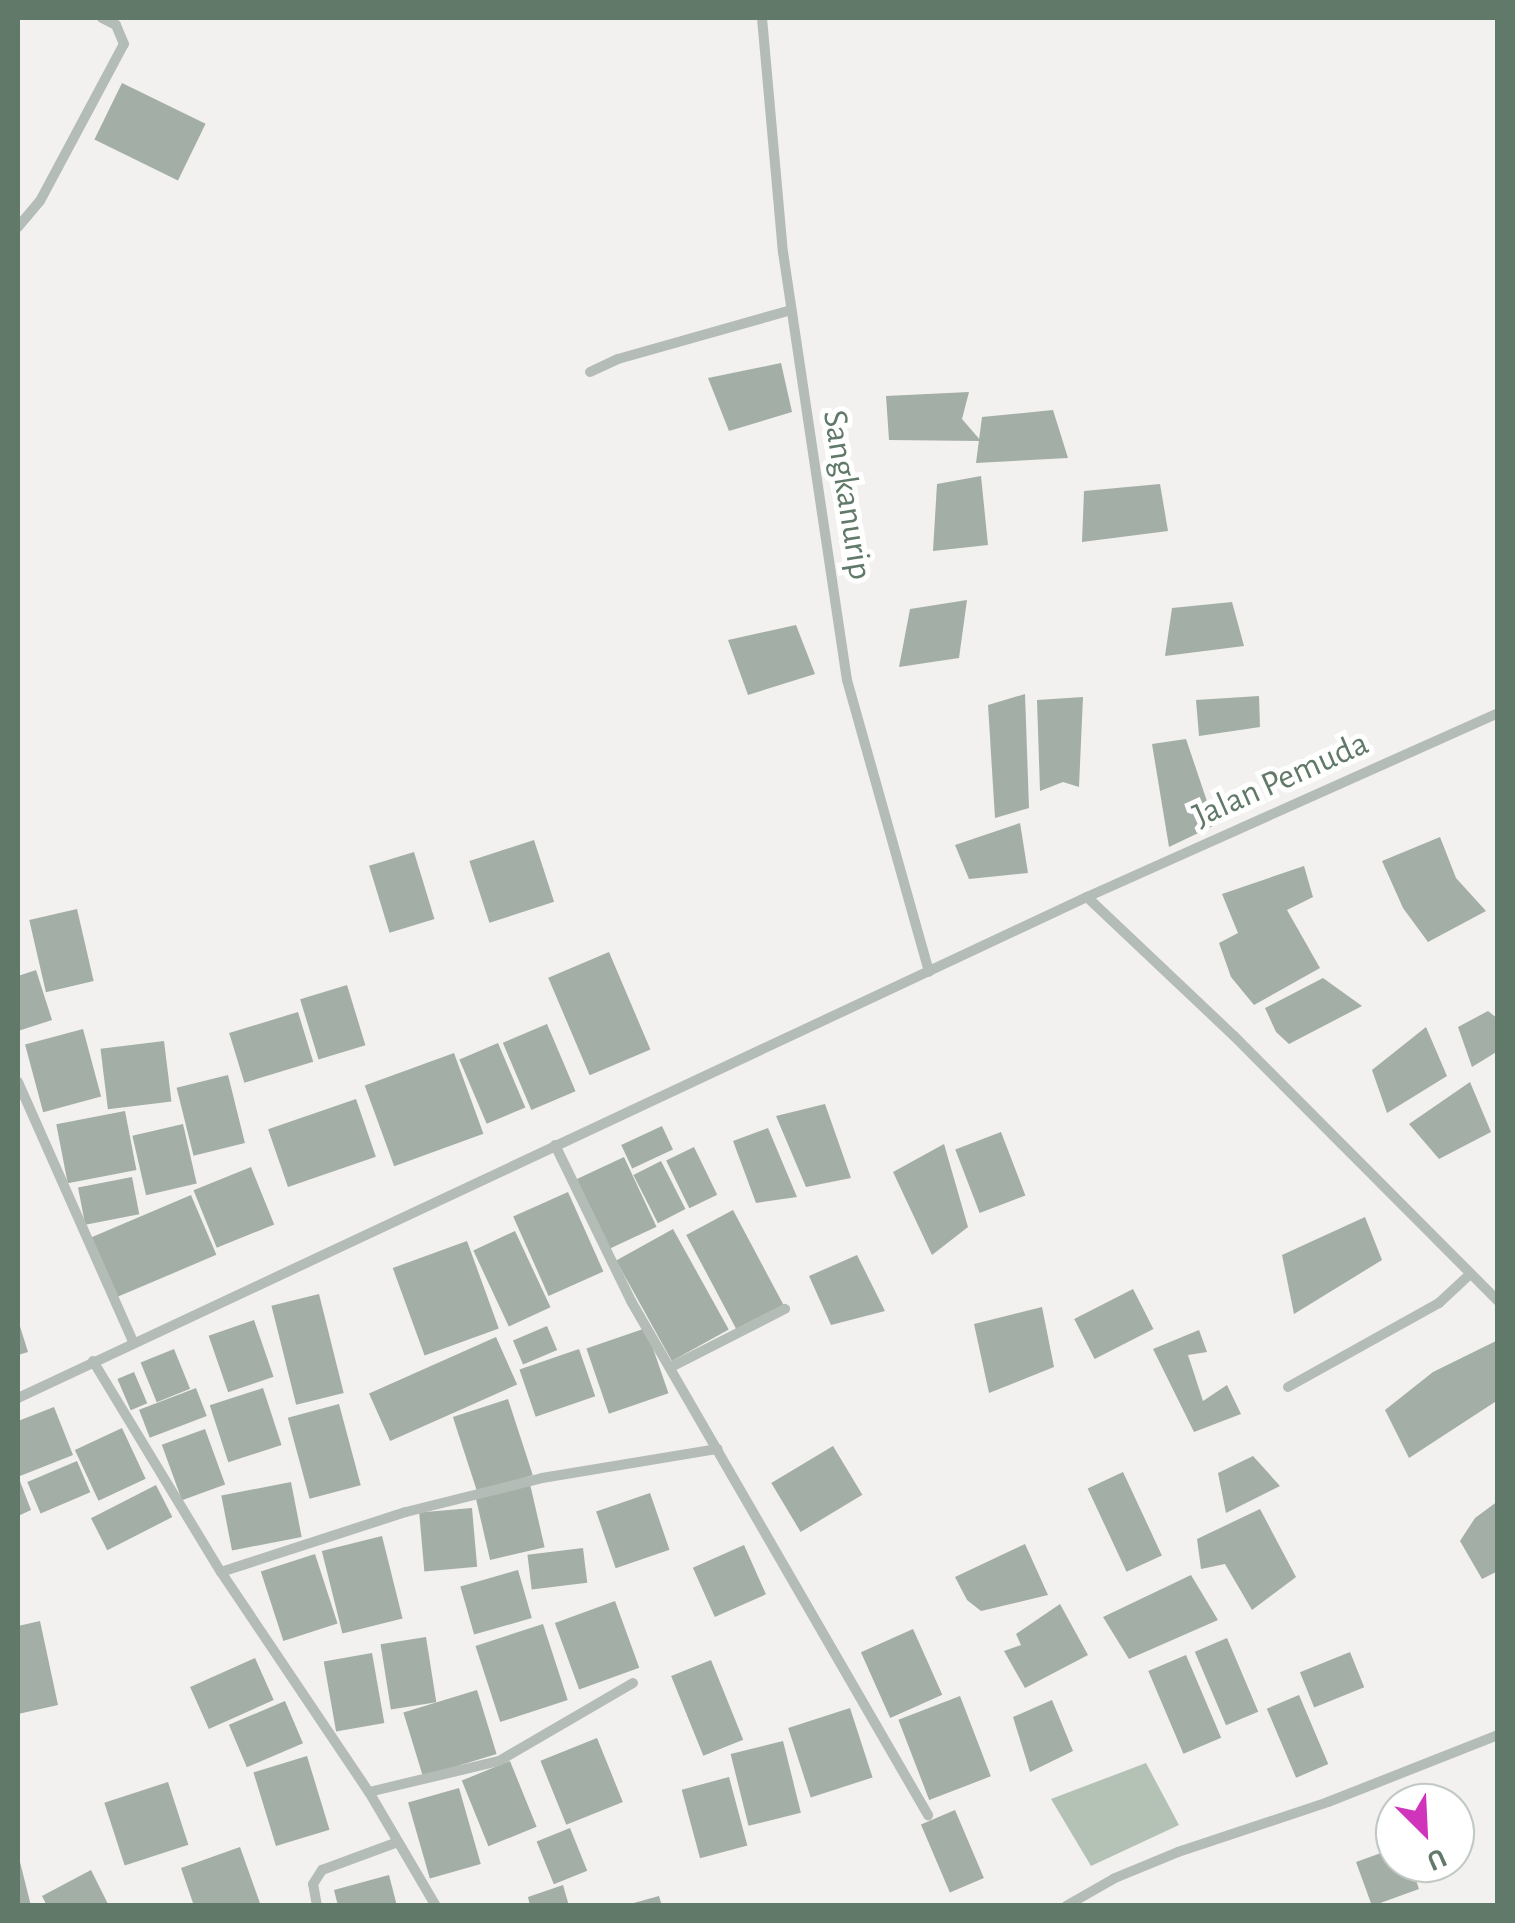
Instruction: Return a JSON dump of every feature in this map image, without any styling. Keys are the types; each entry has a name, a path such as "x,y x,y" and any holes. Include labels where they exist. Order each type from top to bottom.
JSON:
{"street":[{"path":"18,227 40,201 124,44 116,25 102,18"},
{"name":"Sangkanurip","path":"762,18 777,206 847,680 928,972"},
{"path":"590,372 618,359 792,310"},
{"name":"Jalan Pemuda","path":"18,1398 1087,897 1498,713"},
{"path":"1087,897 1234,1036 1498,1301"},
{"path":"18,1082 133,1341"},
{"path":"554,1145 632,1301 928,1815"},
{"path":"1288,1387 1440,1303 1469,1276"},
{"path":"670,1367 784,1309"},
{"path":"93,1360 221,1572 369,1792 436,1906"},
{"path":"221,1572 406,1512 542,1478 718,1450"},
{"path":"369,1792 499,1761 633,1682"},
{"path":"1066,1906 1115,1878 1178,1852 1328,1802 1498,1735"},
{"path":"317,1906 312,1884 322,1870 396,1843"}],"shaded area":[{"path":"1146,1763 1179,1825 1091,1866 1051,1799"}],"building":[{"path":"122,83 206,124 178,180 94,140"},
{"path":"781,363 792,412 729,431 708,378"},
{"path":"969,392 962,419 981,441 889,440 886,396"},
{"path":"1053,410 1068,458 976,463 982,417"},
{"path":"981,476 988,545 933,551 937,484"},
{"path":"1160,484 1168,531 1082,542 1084,491"},
{"path":"967,600 959,658 899,667 910,609"},
{"path":"1232,602 1244,646 1165,656 1172,608"},
{"path":"796,625 815,674 748,695 728,640"},
{"path":"1025,694 1029,808 995,818 988,705"},
{"path":"1259,696 1260,727 1199,736 1196,700"},
{"path":"1083,697 1079,787 1063,782 1040,791 1037,700"},
{"path":"1186,739 1215,825 1169,847 1152,744"},
{"path":"1020,823 1028,873 969,879 955,845"},
{"path":"1440,837 1456,878 1486,911 1428,942 1403,908 1382,861"},
{"path":"534,840 554,902 489,923 469,861"},
{"path":"414,852 434,919 390,933 369,866"},
{"path":"1304,866 1313,897 1287,910 1320,968 1254,1005 1231,977 1219,943 1238,933 1222,894"},
{"path":"77,909 94,981 46,992 29,920"},
{"path":"609,952 650,1050 590,1075 548,978"},
{"path":"36,970 52,1020 18,1031 18,976"},
{"path":"1323,978 1362,1006 1289,1044 1276,1032 1265,1008"},
{"path":"347,985 365,1045 319,1060 300,999"},
{"path":"1488,1011 1498,1019 1498,1051 1472,1067 1458,1027"},
{"path":"298,1012 313,1062 244,1083 229,1033"},
{"path":"547,1024 576,1091 531,1110 503,1043"},
{"path":"1426,1027 1447,1076 1387,1113 1372,1070"},
{"path":"83,1029 101,1097 43,1112 25,1045"},
{"path":"164,1041 171,1102 108,1109 100,1049"},
{"path":"498,1043 525,1107 487,1124 459,1059"},
{"path":"454,1053 483,1134 394,1166 365,1085"},
{"path":"228,1075 245,1143 194,1156 177,1088"},
{"path":"1470,1082 1491,1132 1439,1159 1409,1124"},
{"path":"356,1099 376,1157 288,1187 268,1129"},
{"path":"825,1104 851,1178 806,1187 776,1116"},
{"path":"125,1111 136,1170 68,1183 56,1124"},
{"path":"183,1124 197,1183 146,1195 132,1136"},
{"path":"662,1126 673,1150 632,1169 621,1145"},
{"path":"768,1128 797,1197 756,1203 733,1141"},
{"path":"1001,1132 1025,1195 980,1213 955,1150"},
{"path":"944,1144 968,1227 932,1255 893,1172"},
{"path":"694,1147 717,1195 689,1208 666,1161"},
{"path":"624,1157 657,1227 609,1249 576,1179"},
{"path":"661,1161 686,1209 658,1223 633,1175"},
{"path":"251,1167 274,1224 217,1248 194,1190"},
{"path":"132,1177 139,1214 85,1225 78,1187"},
{"path":"568,1192 603,1271 549,1296 513,1216"},
{"path":"191,1195 216,1255 117,1297 92,1237"},
{"path":"733,1210 784,1305 737,1330 686,1235"},
{"path":"1365,1217 1382,1260 1294,1314 1282,1255"},
{"path":"673,1229 729,1330 672,1361 616,1261"},
{"path":"515,1231 550,1307 509,1327 473,1250"},
{"path":"467,1241 499,1328 425,1355 393,1268"},
{"path":"857,1255 885,1311 831,1325 809,1276"},
{"path":"1133,1289 1153,1329 1095,1359 1074,1319"},
{"path":"319,1294 344,1393 296,1405 271,1306"},
{"path":"1042,1307 1054,1367 989,1393 974,1324"},
{"path":"18,1320 28,1352 18,1355"},
{"path":"254,1320 274,1377 228,1392 209,1336"},
{"path":"547,1326 557,1350 523,1364 513,1340"},
{"path":"646,1328 668,1393 609,1414 586,1349"},
{"path":"1199,1330 1207,1352 1188,1355 1203,1401 1227,1385 1241,1414 1194,1432 1153,1349"},
{"path":"496,1337 517,1385 390,1441 369,1394"},
{"path":"1498,1340 1498,1400 1409,1458 1385,1410 1433,1372"},
{"path":"174,1349 190,1389 157,1402 141,1362"},
{"path":"579,1349 595,1396 536,1417 519,1370"},
{"path":"134,1372 147,1403 131,1410 117,1379"},
{"path":"196,1388 207,1416 150,1438 139,1410"},
{"path":"263,1388 282,1445 228,1462 210,1405"},
{"path":"508,1399 533,1475 478,1493 453,1417"},
{"path":"339,1404 361,1485 310,1499 288,1418"},
{"path":"54,1407 73,1455 20,1476 18,1421"},
{"path":"122,1428 146,1479 99,1501 75,1450"},
{"path":"205,1429 225,1484 182,1500 162,1445"},
{"path":"833,1446 862,1495 801,1532 771,1483"},
{"path":"1253,1456 1280,1486 1226,1513 1218,1473"},
{"path":"77,1461 90,1492 41,1513 27,1482"},
{"path":"1123,1472 1162,1555 1127,1572 1088,1488"},
{"path":"18,1476 31,1510 18,1516"},
{"path":"291,1482 302,1537 232,1551 221,1496"},
{"path":"530,1484 545,1547 490,1560 475,1497"},
{"path":"156,1485 172,1517 107,1550 91,1518"},
{"path":"650,1493 670,1550 616,1568 596,1512"},
{"path":"1498,1501 1498,1571 1482,1579 1460,1541 1475,1518"},
{"path":"472,1508 477,1567 424,1571 419,1513"},
{"path":"1260,1509 1296,1577 1252,1610 1225,1564 1201,1569 1197,1539"},
{"path":"382,1536 403,1618 342,1633 322,1551"},
{"path":"1025,1544 1048,1595 981,1611 967,1600 955,1577"},
{"path":"744,1545 766,1594 715,1617 693,1568"},
{"path":"583,1548 587,1583 532,1590 527,1555"},
{"path":"315,1554 338,1623 283,1641 261,1572"},
{"path":"518,1570 532,1618 474,1635 460,1587"},
{"path":"1191,1575 1218,1620 1129,1659 1103,1617"},
{"path":"615,1601 639,1668 579,1690 555,1623"},
{"path":"1060,1604 1088,1655 1025,1688 1004,1651 1021,1645 1016,1634"},
{"path":"40,1621 58,1705 18,1714 18,1626"},
{"path":"543,1624 568,1700 500,1722 475,1646"},
{"path":"913,1629 942,1695 890,1718 861,1652"},
{"path":"426,1637 436,1702 391,1709 381,1644"},
{"path":"1227,1638 1258,1712 1226,1725 1195,1652"},
{"path":"1350,1652 1364,1687 1314,1707 1300,1672"},
{"path":"372,1653 384,1723 336,1731 324,1662"},
{"path":"1186,1655 1221,1738 1183,1754 1148,1671"},
{"path":"255,1658 274,1700 209,1729 190,1687"},
{"path":"711,1660 743,1740 703,1756 671,1676"},
{"path":"477,1690 497,1754 423,1777 403,1713"},
{"path":"1299,1695 1328,1764 1296,1778 1267,1709"},
{"path":"960,1696 991,1776 929,1800 898,1720"},
{"path":"1052,1700 1073,1751 1030,1772 1013,1717"},
{"path":"285,1701 303,1743 247,1767 229,1725"},
{"path":"850,1708 873,1777 811,1798 788,1728"},
{"path":"597,1738 623,1802 566,1825 540,1761"},
{"path":"783,1741 801,1813 749,1826 731,1754"},
{"path":"307,1756 330,1830 276,1846 253,1772"},
{"path":"510,1761 537,1827 488,1846 462,1780"},
{"path":"729,1777 747,1846 700,1858 682,1790"},
{"path":"168,1782 188,1845 125,1865 104,1803"},
{"path":"459,1788 481,1864 430,1879 408,1803"},
{"path":"955,1810 984,1878 950,1893 921,1824"},
{"path":"570,1828 587,1871 554,1884 537,1841"},
{"path":"240,1847 261,1906 194,1906 181,1868"},
{"path":"1375,1855 1375,1883 1417,1883 1419,1889 1372,1906 1356,1862"},
{"path":"19,1858 31,1906 18,1906"},
{"path":"91,1870 109,1906 47,1906 42,1896"},
{"path":"389,1875 397,1906 338,1906 334,1890"},
{"path":"563,1885 569,1906 530,1906 528,1897"},
{"path":"659,1896 662,1906 630,1906 630,1904"}]}
